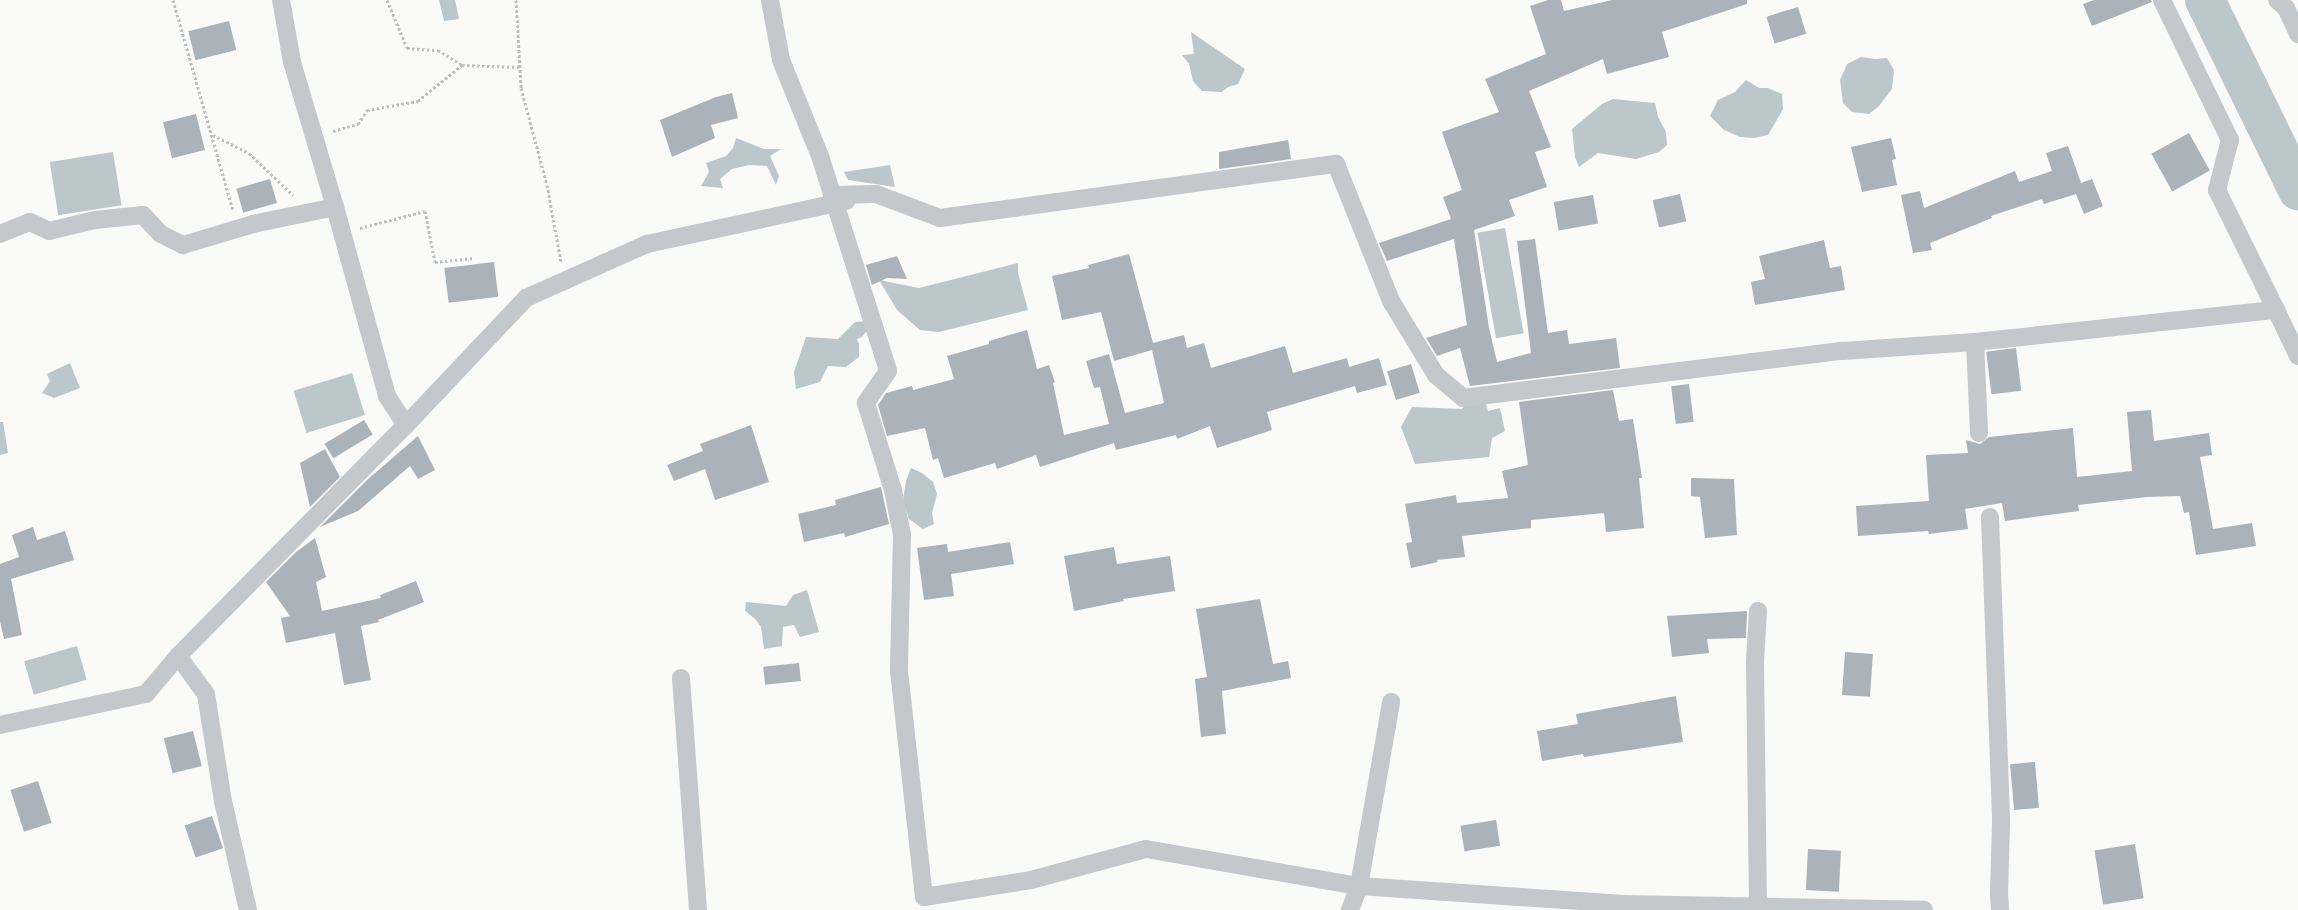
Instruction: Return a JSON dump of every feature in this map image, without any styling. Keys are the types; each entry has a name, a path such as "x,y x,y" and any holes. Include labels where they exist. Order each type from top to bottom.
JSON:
{"street":[{"path":"281,0 292,62 335,207 387,396 406,425"},
{"path":"770,0 781,60 820,156 888,371 866,403 893,490 902,535 899,670 925,903 1031,880 1146,849 1359,886 1623,904 1924,910"},
{"path":"2162,0 2230,140 2217,190 2298,356"},
{"path":"2277,0 2286,8 2298,34"},
{"path":"0,725 146,694 178,656 406,425 526,298 647,244 833,199 876,194 940,218 1336,164 1392,301 1436,374 1463,398 1843,351 1975,342 2276,310"},
{"path":"0,234 30,222 49,232 95,220 143,215 161,234 183,245 253,224 335,207"},
{"path":"1975,342 1979,433"},
{"path":"1990,517 2002,823 2000,910"},
{"path":"1758,611 1755,660 1758,906"},
{"path":"178,656 206,694 223,801 248,910"},
{"path":"681,678 698,910"},
{"path":"1350,910 1359,886 1392,702"}],"path":[{"path":"173,0 235,219 253,224"},
{"path":"387,0 407,48 438,50 462,65 520,67"},
{"path":"516,0 521,88 548,186 561,260 567,280"},
{"path":"314,136 358,124 367,110 418,101 462,65"},
{"path":"212,134 249,153 310,212"},
{"path":"342,233 426,212 435,262 474,258"}],"shaded area":[{"path":"439,0 455,0 459,19 444,21"},
{"path":"1191,32 1245,69 1238,84 1228,87 1222,92 1202,91 1193,81 1189,64 1182,55 1194,54"},
{"path":"1861,57 1887,58 1894,70 1892,89 1879,106 1869,114 1852,112 1843,103 1840,80 1847,64"},
{"path":"1746,80 1759,88 1768,88 1782,94 1783,109 1768,135 1754,138 1740,137 1724,130 1710,116 1718,100 1735,92"},
{"path":"1613,99 1655,103 1658,117 1666,132 1667,145 1659,152 1636,159 1598,153 1579,167 1575,157 1572,129 1602,104"},
{"path":"736,138 764,149 781,149 770,156 779,176 776,185 767,166 749,165 732,169 720,179 723,188 701,186 709,172 706,163 726,156 733,148"},
{"path":"113,152 121,205 58,215 50,162"},
{"path":"890,165 895,187 848,180 844,172"},
{"path":"1505,228 1524,333 1496,338 1477,233"},
{"path":"1018,263 1018,273 1028,310 939,332 920,330 897,310 879,280 919,288"},
{"path":"866,321 868,329 862,337 857,339 859,357 846,367 828,366 820,382 796,389 794,372 806,337 838,339 855,322"},
{"path":"70,363 80,388 54,398 42,393 50,381 47,374"},
{"path":"352,373 365,415 307,433 294,391"},
{"path":"1485,401 1488,411 1500,408 1505,431 1492,438 1489,457 1415,464 1401,427 1412,407 1462,409 1466,404"},
{"path":"0,422 3,422 8,453 0,455"},
{"path":"911,468 922,473 933,482 937,494 932,513 934,524 923,529 909,519 903,500 906,481"},
{"path":"807,590 819,632 800,637 794,625 783,627 782,646 764,649 761,627 745,611 746,602 786,606 793,595"},
{"path":"77,646 87,680 34,695 24,661"}],"building":[{"path":"1548,0 1561,0 1564,11 1612,0 1747,0 1747,4 1662,32 1669,57 1607,74 1603,59 1529,91 1551,147 1535,152 1547,187 1509,200 1515,216 1474,230 1489,328 1497,362 1531,353 1517,241 1535,239 1548,333 1567,330 1569,344 1616,338 1620,368 1470,386 1460,348 1437,356 1426,338 1467,325 1454,239 1387,261 1379,243 1451,219 1443,197 1462,190 1442,132 1499,112 1485,79 1546,54 1530,6"},
{"path":"2094,0 2151,0 2152,2 2092,26 2083,4"},
{"path":"1798,7 1806,34 1775,43 1766,17"},
{"path":"229,21 236,50 196,60 188,31"},
{"path":"732,93 738,118 711,125 715,138 672,157 660,120 716,97"},
{"path":"196,114 205,150 172,158 163,122"},
{"path":"2189,133 2210,171 2172,191 2151,154"},
{"path":"1891,138 1896,159 1892,160 1897,185 1862,192 1851,147"},
{"path":"1288,140 1291,159 1219,169 1219,152"},
{"path":"2068,146 2081,183 2092,179 2103,206 2084,214 2076,194 2044,204 2042,199 1991,216 1992,218 1930,243 1932,250 1913,253 1901,195 1920,191 1924,208 2015,171 2019,182 2052,171 2046,153"},
{"path":"270,179 277,203 243,213 236,189"},
{"path":"1680,194 1686,221 1659,228 1653,200"},
{"path":"1593,195 1598,224 1559,231 1554,202"},
{"path":"1824,240 1830,268 1841,266 1845,290 1755,305 1751,282 1765,279 1759,256"},
{"path":"1129,254 1153,343 1184,335 1187,348 1204,343 1211,368 1285,346 1293,373 1347,358 1349,367 1379,358 1387,385 1357,393 1355,386 1267,412 1272,430 1217,448 1210,426 1177,439 1176,435 1116,450 1114,443 1040,467 1036,455 997,469 995,463 944,478 938,458 933,460 925,428 887,436 878,405 886,393 912,386 913,390 954,379 947,356 989,344 989,341 1027,330 1037,369 1049,365 1055,382 1053,383 1064,435 1109,424 1100,387 1094,388 1086,361 1109,354 1125,413 1164,403 1152,350 1114,361 1101,312 1062,320 1052,276 1089,268 1088,265"},
{"path":"897,256 907,279 887,278 872,285 866,265"},
{"path":"494,262 498,297 449,303 444,268"},
{"path":"2016,348 2021,391 1991,394 1986,352"},
{"path":"1411,364 1420,393 1396,400 1387,371"},
{"path":"1689,384 1694,422 1676,424 1671,386"},
{"path":"1613,390 1619,421 1633,419 1642,478 1639,478 1644,528 1606,532 1604,513 1531,520 1531,528 1462,536 1465,557 1437,560 1438,562 1411,568 1406,543 1412,542 1405,504 1456,495 1457,503 1508,498 1502,471 1528,465 1519,402"},
{"path":"2151,410 2154,441 2209,433 2212,455 2200,457 2213,529 2252,523 2256,546 2196,555 2189,512 2184,513 2180,496 2147,497 2078,505 2079,511 2005,521 2002,503 1965,509 1968,529 1929,534 1928,531 1858,536 1856,506 1929,501 1926,455 1968,453 1966,440 1980,444 1989,437 2073,428 2077,477 2132,471 2127,412"},
{"path":"364,420 373,435 333,458 325,444"},
{"path":"751,425 769,482 715,500 705,469 674,481 667,465 703,451 700,444"},
{"path":"418,436 435,470 418,479 410,466 358,511 320,527 367,480"},
{"path":"325,449 340,477 310,507 300,463"},
{"path":"1691,478 1734,479 1737,535 1705,538 1700,497 1691,496"},
{"path":"881,487 889,524 845,537 844,533 804,542 798,514 836,505 835,500"},
{"path":"33,527 37,540 65,531 74,560 11,579 22,635 4,639 0,621 0,564 19,557 12,535"},
{"path":"315,538 326,577 316,582 322,611 381,598 380,595 416,581 424,602 378,620 379,622 361,626 371,680 344,685 335,633 286,643 281,618 290,616 266,582 296,552"},
{"path":"1010,542 1014,564 951,574 954,596 924,600 917,548 947,544 948,552"},
{"path":"1114,547 1117,564 1170,556 1175,591 1123,599 1124,601 1074,611 1064,556"},
{"path":"1260,599 1273,664 1288,661 1291,678 1222,691 1226,734 1201,737 1195,679 1207,677 1196,609"},
{"path":"1747,611 1746,638 1707,639 1709,653 1672,657 1667,616"},
{"path":"1845,652 1873,654 1870,697 1842,695"},
{"path":"799,663 801,681 765,685 763,667"},
{"path":"1676,696 1683,742 1584,757 1583,754 1542,761 1537,731 1578,724 1576,714"},
{"path":"193,731 202,766 173,773 164,738"},
{"path":"2035,762 2039,808 2014,810 2010,764"},
{"path":"38,781 52,823 24,832 10,790"},
{"path":"212,816 223,848 196,858 185,825"},
{"path":"1496,820 1500,846 1465,851 1460,826"},
{"path":"2135,844 2144,898 2103,905 2095,850"},
{"path":"1808,849 1841,851 1839,892 1806,890"}],"waterway":[{"path":"2205,0 2298,190"}]}
